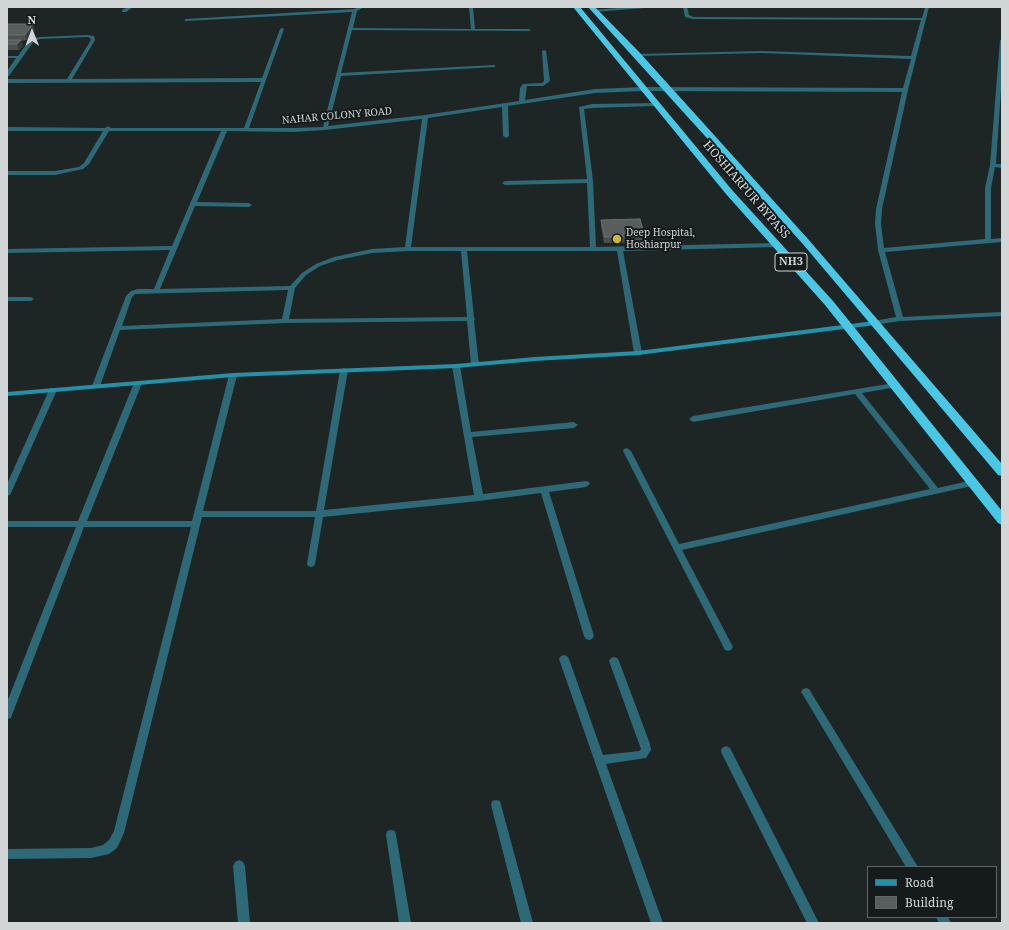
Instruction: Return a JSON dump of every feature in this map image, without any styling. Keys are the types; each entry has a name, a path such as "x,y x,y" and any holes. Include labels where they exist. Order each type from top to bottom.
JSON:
{"highway":[{"name":"HOSHIARPUR BYPASS","path":"576,7 643,89 848,327 1002,520"},
{"name":"NH3","path":"592,9 637,56 805,241 1002,472"}],"street":[{"path":"124,11 131,7"},
{"path":"186,20 331,9 355,10 362,7"},
{"path":"471,7 473,30"},
{"path":"592,9 645,7"},
{"path":"685,7 687,16 693,18 923,19"},
{"path":"900,319 881,250 879,236 880,210 905,90 927,7"},
{"path":"325,128 340,75 355,10"},
{"path":"246,130 282,29"},
{"path":"350,29 529,30"},
{"path":"22,43 29,43 40,38 87,36 94,38 69,81"},
{"path":"988,241 988,188 992,165 1002,40"},
{"path":"7,74 29,43"},
{"path":"522,101 523,88 525,85 543,84 547,81 544,51"},
{"path":"637,56 762,52 913,58"},
{"path":"7,57 19,57"},
{"path":"340,75 494,66"},
{"path":"7,81 263,80"},
{"name":"NAHAR COLONY ROAD","path":"7,129 108,128 246,130 325,128 425,117 583,92 643,89 905,90"},
{"path":"505,104 506,136"},
{"path":"593,248 590,181 581,108 592,106 656,104"},
{"path":"408,249 425,117"},
{"path":"7,173 55,173 81,168 86,164 108,128"},
{"path":"156,291 225,129"},
{"path":"992,165 1002,166"},
{"path":"505,183 590,181"},
{"path":"193,204 249,205"},
{"path":"881,250 1002,240"},
{"path":"285,321 292,288 304,274 318,265 336,258 372,251 408,249 620,249 776,245"},
{"path":"7,251 174,248"},
{"path":"464,249 472,319 475,364"},
{"path":"620,249 638,354"},
{"path":"96,386 130,294 138,291 292,288"},
{"path":"7,298 31,298"},
{"path":"7,394 233,375 456,366 638,354 900,319 1002,314"},
{"path":"117,328 285,321 472,319"},
{"path":"456,366 479,498"},
{"path":"311,564 344,370"},
{"path":"7,854 91,853 105,850 113,844 119,833 233,375"},
{"path":"7,715 81,524 138,383"},
{"path":"693,419 894,385"},
{"path":"7,493 53,390"},
{"path":"857,391 936,491"},
{"path":"468,435 574,425"},
{"path":"627,450 728,647"},
{"path":"677,548 973,483"},
{"path":"198,514 319,514 479,498 586,484"},
{"path":"544,490 588,636"},
{"path":"7,524 196,524"},
{"path":"564,659 657,923"},
{"path":"599,760 642,754 646,750 614,661"},
{"path":"806,692 911,866"},
{"path":"726,751 813,923"},
{"path":"496,805 527,923"},
{"path":"391,836 405,923"},
{"path":"239,866 244,923"}],"building":[{"path":"7,24 33,24 25,35 7,35"},
{"path":"7,40 21,40 17,44 7,44"},
{"path":"640,219 645,236 605,237 601,220"}],"place":[{"name":"Deep Hospital, Hoshiarpur","path":"617,239"}]}
